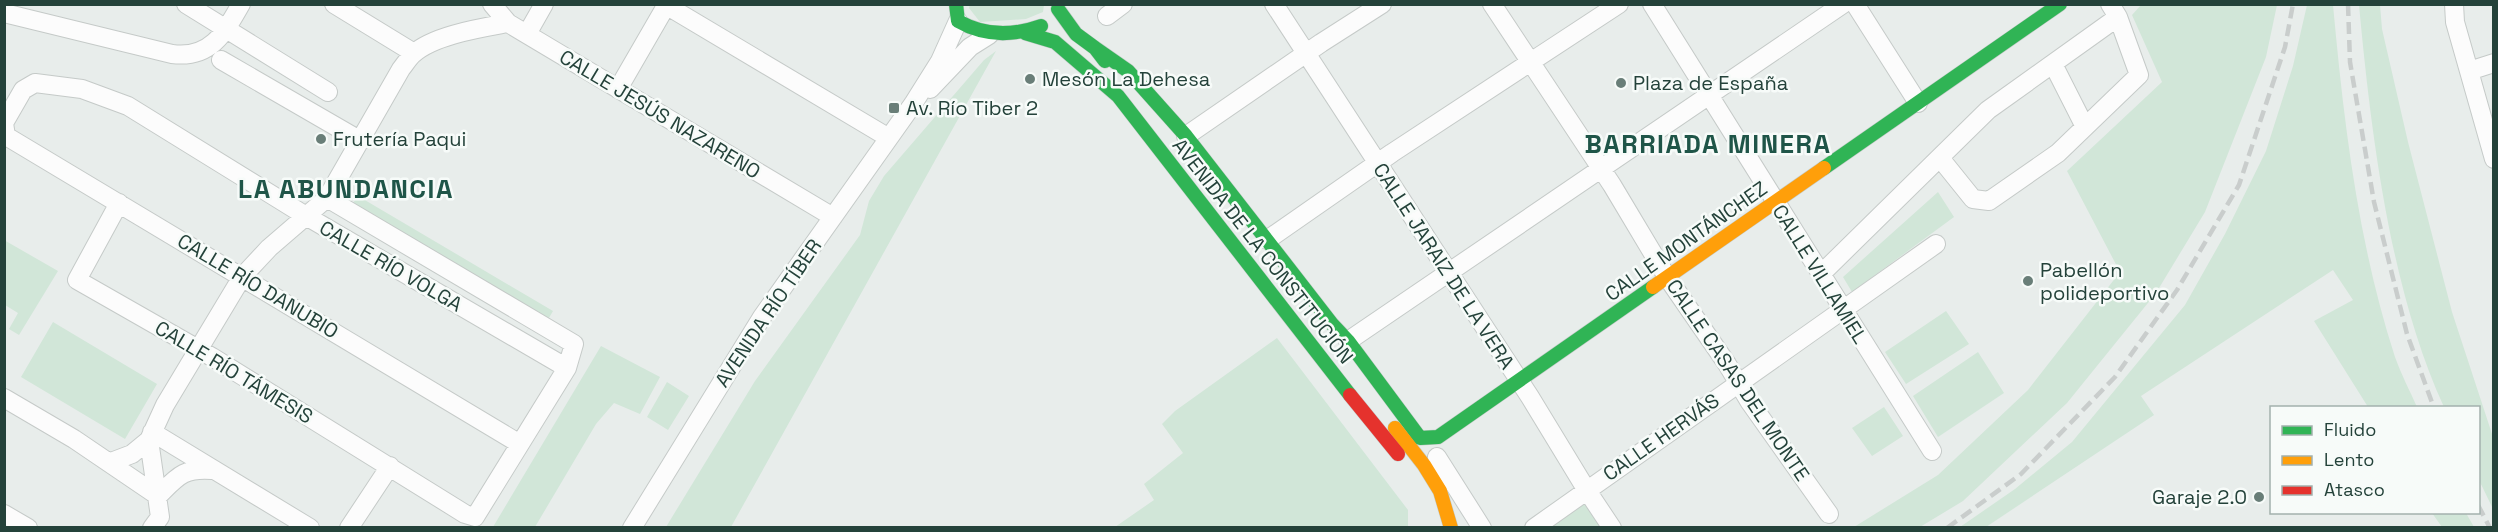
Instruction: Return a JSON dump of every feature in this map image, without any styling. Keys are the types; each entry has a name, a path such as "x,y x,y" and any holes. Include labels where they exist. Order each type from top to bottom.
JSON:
{"street":[{"path":"186,4 328,92"},
{"path":"4,13 189,57 204,51 226,30 241,4"},
{"path":"334,4 414,53"},
{"name":"CALLE JESÚS NAZARENO","path":"492,4 508,23 833,217"},
{"path":"527,34 544,4"},
{"path":"1107,16 1123,4"},
{"name":"CALLE JARAIZ DE LA VERA","path":"1274,4 1612,528"},
{"path":"1186,136 1306,53 1382,4"},
{"name":"CALLE CASAS DEL MONTE","path":"1492,4 1601,169 1668,277 1829,514"},
{"path":"1267,240 1377,164 1619,4"},
{"name":"CALLE VILLAMIEL","path":"1652,4 1932,451"},
{"path":"1348,341 1843,4"},
{"path":"1855,4 1918,103"},
{"name":"CALLE MONTÁNCHEZ","path":"1420,438 1438,437 2060,4"},
{"path":"2454,4 2455,22 2493,159"},
{"path":"618,89 665,5 889,138"},
{"path":"957,13 976,31 989,35 1025,33 1047,23 1058,7"},
{"name":"AVENIDA DE LA CONSTITUCIÓN","path":"1058,7 1076,34 1128,71 1186,136 1348,341 1420,438"},
{"path":"1821,274 1988,110 2053,64 2114,11 2139,75 2058,153 1989,201 1973,199 1940,158"},
{"name":"AVENIDA RÍO TÍBER","path":"632,528 762,317 913,104 940,61 957,13"},
{"path":"111,462 132,454 151,436 165,405 242,277 269,248 327,198 362,141 401,69 414,53 435,42 471,29 508,23"},
{"name":"AVENIDA DE LA CONSTITUCIÓN","path":"1025,33 1054,42 1118,96 1307,341 1412,471 1416,480"},
{"name":"AVENIDA RÍO TÍBER","path":"913,104 951,70 970,48 989,35"},
{"name":"AVENIDA DE LA CONSTITUCIÓN","path":"1095,48 1298,306"},
{"path":"222,60 362,141"},
{"path":"2469,70 2493,63"},
{"path":"2053,64 2085,127"},
{"name":"CALLE RÍO VOLGA","path":"23,90 35,83 82,89 128,106 306,216 567,368 574,344 327,198"},
{"name":"CALLE RÍO DANUBIO","path":"23,90 4,123 6,136 520,444"},
{"name":"CALLE RÍO TÁMESIS","path":"119,203 77,280 199,349 465,514 475,517 520,444"},
{"name":"CALLE HERVÁS","path":"1534,528 1586,489 1936,244"},
{"path":"520,444 567,368"},
{"path":"4,398 111,462 158,496"},
{"path":"1387,418 1424,465 1440,491 1451,528"},
{"path":"151,436 310,528"},
{"path":"151,436 160,517 152,528"},
{"path":"1437,457 1482,528"},
{"path":"349,528 390,466"},
{"path":"158,496 178,476 194,468 213,470"},
{"path":"4,514 28,528"}],"green space":[{"path":"970,4 1044,5 1043,12 1026,19 980,22 969,8"},
{"path":"2141,5 2277,5 2266,57 2205,212 2156,293 2067,403 1963,501 1920,527 1854,527 1938,475 2028,390 2120,272 2067,171 2162,82 2132,15"},
{"path":"2307,5 2333,5 2354,183 2371,271 2395,357 2417,406 2367,406 2314,321 2353,300 2333,270 2141,396 2154,415 1986,527 1960,527 2015,489 2072,442 2185,305 2225,234 2266,151 2293,66"},
{"path":"2359,5 2380,5 2382,29 2408,142 2452,312 2493,437 2493,509 2480,482 2480,406 2444,406 2425,361 2410,313 2386,210 2370,105"},
{"path":"996,51 731,527 666,527 755,381 860,235 869,201 884,176 984,60"},
{"path":"1938,192 1954,217 1852,292 1843,277"},
{"path":"358,196 553,311 546,323 350,207"},
{"path":"4,240 58,271 19,335 9,329 18,313 5,305"},
{"path":"1946,311 1969,344 1906,384 1885,352"},
{"path":"53,322 157,384 125,439 21,377"},
{"path":"1277,338 1408,510 1408,527 1115,527 1154,500 1144,484 1183,453 1162,424 1175,411"},
{"path":"601,346 660,377 640,414 614,403 596,424 535,527 493,527"},
{"path":"1978,352 2004,393 1938,437 1913,396"},
{"path":"667,382 689,396 668,430 647,417"},
{"path":"1884,407 1903,436 1872,456 1852,428"},
{"path":"1584,499 1602,528 1543,528"},
{"path":"2433,514 2467,514 2474,527 2442,527"}],"railway":[{"path":"1947,528 2021,474 2115,377 2177,290 2239,185 2285,47 2293,4"},
{"path":"2348,4 2350,62 2374,202 2407,334 2433,406"},
{"path":"2480,509 2490,528"}],"traffic: fast":[{"path":"956,4 958,21 978,30 1009,33 1041,26"},
{"path":"1824,168 2060,4"},
{"path":"1058,9 1076,34 1095,48 1105,61"},
{"path":"1025,33 1055,42 1118,96 1350,395"},
{"path":"1095,48 1128,71 1186,136 1332,324 1348,341 1420,438 1438,437 1653,287"}],"traffic: slow":[{"path":"1653,287 1824,168"},
{"path":"1395,428 1424,465 1440,491 1451,528"}],"traffic: jam":[{"path":"1350,395 1398,454"}],"place":[{"name":"Mesón La Dehesa","path":"1030,79"},
{"name":"Plaza de España","path":"1621,83"},
{"name":"Av. Río Tiber 2","path":"894,108"},
{"name":"Frutería Paqui","path":"321,139"},
{"name":"Pabellón polideportivo","path":"2028,281"},
{"name":"Garaje 2.0","path":"2259,497"}],"district":[{"name":"BARRIADA MINERA","path":"1708,144"},
{"name":"LA ABUNDANCIA","path":"346,189"}]}
